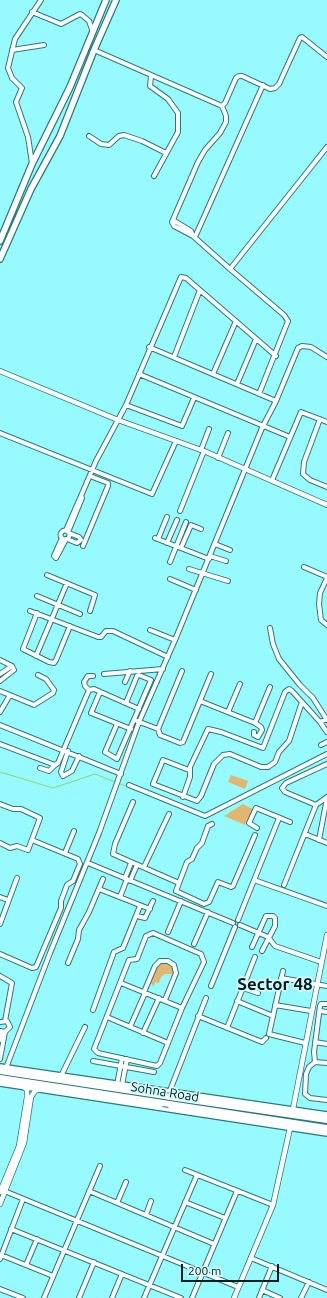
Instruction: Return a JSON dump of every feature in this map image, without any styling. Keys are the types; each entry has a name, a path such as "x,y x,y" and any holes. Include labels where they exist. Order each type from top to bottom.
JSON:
{"highway":[{"name":"Sohna Road","path":"2,1069 327,1120"},
{"name":"Sohna Road","path":"0,1078 165,1105 327,1128"}],"main road":[{"path":"0,241 32,164 72,81 106,0"},
{"path":"0,259 31,189 60,136 98,40 116,0"},
{"path":"92,34 98,40"},
{"path":"72,81 80,84"},
{"path":"2,1069 119,1085 168,1095 293,1109 327,1115"},
{"path":"0,1083 165,1105 327,1134"}],"street":[{"path":"32,164 28,137 16,102 22,86 12,78 8,68 15,39 41,0"},
{"path":"32,12 61,24 80,14 98,20"},
{"path":"86,17 92,34"},
{"path":"222,106 225,103 236,78 242,76 273,89 279,84 300,38 302,37 327,57"},
{"path":"12,50 44,45"},
{"path":"94,50 222,106 226,116 226,122 220,133 201,156 173,220 190,230 194,236 284,315 288,321 276,356 259,394"},
{"path":"151,76 150,86 168,99 178,111 178,130 154,176"},
{"path":"194,236 263,85"},
{"path":"89,136 101,144 109,145 119,136 124,135 146,142 166,153"},
{"path":"230,269 327,147"},
{"path":"2,234 10,238"},
{"path":"65,538 92,470 126,405 181,277 186,278 276,356"},
{"path":"174,357 200,290"},
{"path":"213,374 236,321"},
{"path":"237,384 256,339"},
{"path":"117,724 105,752 117,758 163,669 244,470 263,426 276,401 298,348 302,346 311,347 327,357"},
{"path":"150,347 276,401"},
{"path":"0,371 118,420 203,451 327,506"},
{"path":"139,374 290,437"},
{"path":"126,405 182,426 194,398"},
{"path":"272,478 301,412 327,422"},
{"path":"320,419 303,470 306,478 327,487"},
{"path":"180,511 203,451 209,429"},
{"path":"0,433 152,494 176,441"},
{"path":"218,458 228,433"},
{"path":"83,546 108,486 108,483 90,476"},
{"path":"167,517 156,539 209,558 226,561"},
{"path":"167,543 177,520"},
{"path":"170,562 186,522"},
{"path":"181,548 191,526 201,529"},
{"path":"68,532 79,537 81,540 77,543 65,538 61,534 68,532"},
{"path":"215,544 230,550"},
{"path":"304,567 327,577 320,593 319,604 321,620 327,625"},
{"path":"189,569 228,581"},
{"path":"47,575 95,595 90,611"},
{"path":"170,579 196,590"},
{"path":"36,656 67,583"},
{"path":"37,596 80,614"},
{"path":"30,611 101,638 106,631 113,631 168,657"},
{"path":"37,613 23,649 36,656 54,662 70,626"},
{"path":"270,628 273,644 279,659 313,698 327,719 320,722"},
{"path":"150,630 175,640"},
{"path":"0,660 12,666"},
{"path":"0,674 12,666"},
{"path":"0,681 14,670 12,666"},
{"path":"104,674 163,669"},
{"path":"5,671 8,675"},
{"path":"126,682 130,671"},
{"path":"182,671 158,729 160,735 182,743 211,674"},
{"path":"0,691 34,705 53,693 54,690 46,679 38,675"},
{"path":"2,1069 88,863 121,774 137,721 139,709 150,679 139,675 136,676 126,703"},
{"path":"93,676 88,676 84,682 89,690 100,692 139,709"},
{"path":"228,712 240,684"},
{"path":"255,723 270,687"},
{"path":"79,756 72,772 66,776 62,776 61,772 66,751 89,690"},
{"path":"183,797 190,777 189,770 208,729 221,732 263,748 286,691 292,690 327,732"},
{"path":"100,692 91,713 131,729"},
{"path":"0,712 10,694"},
{"path":"200,700 255,723 261,727 262,730 258,737 254,735 254,732"},
{"path":"189,770 163,760 153,783 155,786 197,801 201,796 214,764 223,755 230,754 261,767 266,768 272,765 279,752 285,748 289,741 302,702"},
{"path":"137,721 158,729"},
{"path":"0,725 121,774"},
{"path":"321,745 327,742"},
{"path":"0,744 54,765"},
{"path":"40,768 49,771 58,763 66,751"},
{"path":"129,785 205,816 327,754"},
{"path":"316,805 285,792 282,788 286,782 327,764"},
{"path":"284,885 316,805 327,798 319,840"},
{"path":"133,802 112,852 131,863 144,867 179,883"},
{"path":"0,804 39,817 40,820 27,850 17,846 10,848 0,843"},
{"path":"257,828 249,823 256,808 290,822"},
{"path":"144,867 169,814"},
{"path":"211,986 279,818"},
{"path":"212,824 208,826 202,843 196,848 192,858 187,862 179,883 178,892 206,904 218,882 231,887 233,886 255,835"},
{"path":"65,853 74,831"},
{"path":"305,834 327,843"},
{"path":"0,954 32,968 36,967 61,908 61,901 67,884 73,881 80,862 78,859 65,853 32,840"},
{"path":"88,863 236,925 258,932 269,938 275,946 321,962"},
{"path":"128,880 131,863"},
{"path":"120,897 137,865"},
{"path":"0,924 17,878"},
{"path":"68,963 78,939 79,930 85,916 89,912 103,879"},
{"path":"254,880 327,906"},
{"path":"99,889 150,909"},
{"path":"64,892 74,896"},
{"path":"0,897 8,900"},
{"path":"137,916 145,918 153,901"},
{"path":"168,932 181,901"},
{"path":"93,1010 114,952 123,948 140,906"},
{"path":"194,944 208,912"},
{"path":"252,947 266,916 273,916 276,920 262,952"},
{"path":"153,933 201,954 203,957 204,962 182,1008 159,1065 98,1054 94,1049 129,960 137,958 146,936 153,933"},
{"path":"293,1109 303,1051 327,935"},
{"path":"227,1028 255,957"},
{"path":"130,1027 155,966 160,961 168,961 174,965 176,973 165,1000"},
{"path":"283,970 269,1034 305,1043"},
{"path":"0,976 12,983 5,1021"},
{"path":"281,978 327,986"},
{"path":"121,983 182,1008"},
{"path":"242,988 258,993"},
{"path":"143,1033 154,1004 159,998"},
{"path":"165,1105 206,998"},
{"path":"237,1001 273,1016"},
{"path":"315,1062 315,1042 321,1004 327,1004"},
{"path":"275,1005 311,1011"},
{"path":"320,1011 327,1012"},
{"path":"198,1016 262,1042 266,1038"},
{"path":"107,1017 168,1043"},
{"path":"0,1022 5,1021"},
{"path":"2,1032 9,1029 10,1026 5,1021"},
{"path":"61,1076 85,1027"},
{"path":"0,1040 2,1032"},
{"path":"0,1060 2,1032"},
{"path":"315,1042 327,1044"},
{"path":"303,1051 314,1052"},
{"path":"119,1085 124,1059"},
{"path":"93,1061 154,1072"},
{"path":"327,1063 315,1062 309,1067 306,1074 305,1094 310,1098 327,1100"},
{"path":"0,1204 2,1191 24,1143 27,1090 23,1086"},
{"path":"25,1122 31,1097 40,1089"},
{"path":"234,1298 278,1190 290,1128"},
{"path":"44,1298 100,1166"},
{"path":"185,1170 273,1205"},
{"path":"144,1298 197,1175"},
{"path":"117,1203 126,1182"},
{"path":"2,1191 23,1198 238,1287"},
{"path":"89,1191 214,1244"},
{"path":"192,1298 237,1191"},
{"path":"23,1198 1,1257 53,1276"},
{"path":"146,1215 151,1201"},
{"path":"185,1202 225,1218"},
{"path":"12,1229 181,1298"},
{"path":"26,1265 37,1239"},
{"path":"251,1258 327,1290"},
{"path":"79,1298 94,1262"},
{"path":"259,1298 272,1266"},
{"path":"112,1298 122,1274"},
{"path":"301,1298 308,1282"},
{"path":"0,1289 23,1298"},
{"path":"262,1290 280,1298"}],"shaded area":[{"path":"231,775 248,781 245,789 228,782"},
{"path":"243,804 253,809 245,825 224,816"},
{"path":"164,962 170,963 174,970 173,974 165,974 161,977 159,983 155,982 154,986 149,983 157,964"}],"waterway":[{"path":"0,772 53,788 95,774 115,782"},
{"path":"118,783 204,817"}],"district":[{"name":"Sector 48","path":"275,984"}]}
